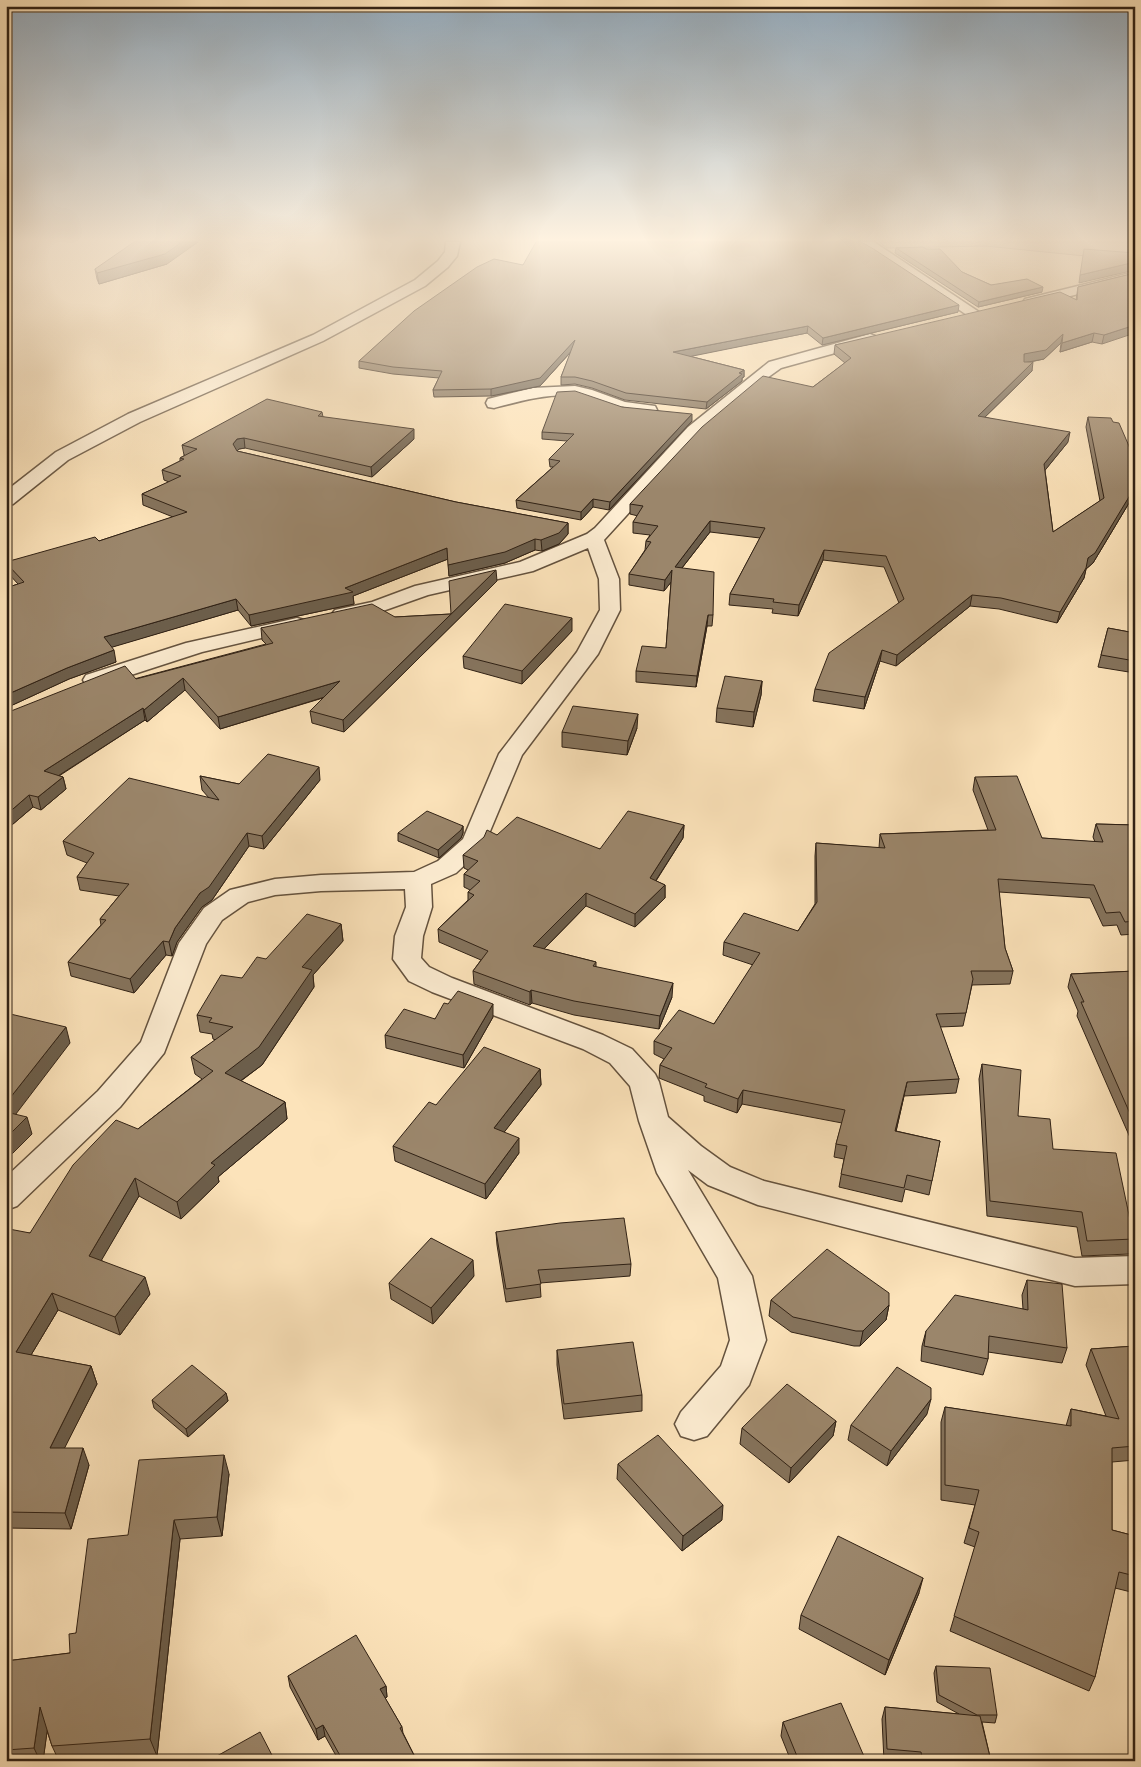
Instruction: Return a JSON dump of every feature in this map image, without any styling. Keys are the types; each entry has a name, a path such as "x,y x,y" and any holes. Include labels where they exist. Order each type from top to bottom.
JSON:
{"street":[{"path":"6,500 62,456 134,418 318,338 343,324"},
{"path":"78,686 131,666 241,636 377,607 422,590 526,568 591,533 694,431 761,375 776,365 810,354 884,336"},
{"path":"494,403 533,393 575,391 586,393 622,407 661,411"},
{"path":"686,414 711,417"},
{"path":"6,1197 109,1099 154,1046 193,942 213,914 239,896 275,886 418,880 447,867 474,843 511,754 587,654 610,610 609,579 591,533"},
{"path":"418,880 419,907 409,936 407,959 419,974 442,985 593,1042 621,1056 644,1082 654,1121 673,1173 735,1276 748,1340 736,1374 694,1424"},
{"path":"654,1121 690,1155 720,1176 758,1192 1075,1272 1135,1270"}],"building":[{"path":"399,324 879,324 823,338 808,326 673,352 744,370 739,373 742,374 707,402 626,393 592,381 575,377 561,377 575,340 540,378 491,389 433,390 442,371 393,367 359,361"},
{"path":"922,324 1135,324 1104,335 1094,333 1062,343 1063,334 1046,350 1024,354 1024,362 1033,362 978,416 1070,432 1044,464 1053,532 1104,498 1088,417 1111,418 1113,422 1119,423 1135,460 1135,487 1095,553 1088,558 1086,568 1060,612 1001,598 972,595 897,655 882,650 865,697 815,689 829,653 904,599 886,556 824,550 799,605 773,602 774,599 730,594 765,528 710,521 675,567 714,572 713,615 708,615 697,676 636,671 642,646 666,648 672,570 665,580 629,574 651,542 646,541 658,526 633,522 643,506 630,504 702,427 763,376 813,387 851,358 835,345"},
{"path":"575,391 622,407 692,414 610,502 593,499 581,512 516,500 560,461 549,459 574,434 542,432 557,392"},
{"path":"267,399 322,412 318,416 414,429 371,467 244,438 237,439 233,444 237,451 456,502 568,523 559,533 541,540 535,539 505,552 448,565 447,548 345,588 353,592 249,615 236,599 104,637 114,650 6,695 6,597 11,595 6,591 6,588 24,582 6,562 95,537 99,541 187,512 142,494 181,476 162,470 184,459 180,458 197,449 182,445"},
{"path":"496,570 343,720 310,711 340,681 218,717 183,678 144,710 143,708 44,771 63,777 38,797 29,795 6,815 6,713 125,666 136,679 273,643 261,628 372,604 395,617 451,614 449,581"},
{"path":"505,604 572,618 522,671 463,656"},
{"path":"1108,628 1135,633 1135,661 1101,655"},
{"path":"725,676 762,681 754,712 717,708"},
{"path":"573,706 638,714 628,741 562,732"},
{"path":"268,754 319,767 262,836 247,833 209,887 200,893 175,928 169,942 163,941 130,979 68,962 106,920 100,919 129,884 77,877 94,853 63,841 129,778 219,800 200,776 239,784"},
{"path":"1017,776 1042,838 1103,842 1096,824 1135,825 1135,921 1125,922 1120,912 1106,913 1094,885 998,879 1005,948 1013,971 971,971 973,979 966,1013 936,1014 959,1079 907,1082 895,1131 940,1141 932,1181 907,1175 904,1188 841,1174 847,1146 836,1144 845,1110 743,1090 738,1099 705,1087 707,1084 660,1065 672,1048 654,1041 679,1010 714,1024 760,953 724,942 744,913 798,931 817,902 816,843 885,848 880,834 996,830 975,777"},
{"path":"427,811 463,826 461,830 438,850 398,833"},
{"path":"628,811 684,825 650,878 665,885 635,914 586,893 533,946 596,962 593,966 673,983 660,1016 574,1001 531,990 530,992 473,971 488,951 438,929 474,895 468,892 480,881 464,874 478,861 463,855 484,837 487,830 497,835 517,817 600,849"},
{"path":"307,914 341,924 302,967 312,970 259,1047 225,1073 285,1102 211,1163 215,1165 177,1202 135,1178 89,1256 145,1277 115,1317 52,1293 16,1352 91,1366 50,1448 83,1448 65,1513 6,1512 6,1234 9,1229 30,1233 73,1165 116,1120 138,1129 213,1071 191,1057 233,1027 209,1022 212,1018 197,1015 221,975 242,978 257,957 266,959"},
{"path":"1135,971 1135,1125 1081,1002 1084,1002 1071,974"},
{"path":"458,991 493,1004 463,1055 385,1035 404,1009 435,1019 444,1003 448,1004"},
{"path":"6,1013 66,1027 6,1103"},
{"path":"484,1047 540,1069 494,1128 519,1138 485,1184 393,1146 429,1102 436,1105"},
{"path":"982,1064 1021,1070 1018,1116 1050,1119 1053,1149 1116,1153 1134,1239 1087,1241 1082,1212 990,1201"},
{"path":"6,1112 27,1117 6,1138"},
{"path":"624,1218 631,1264 538,1270 541,1284 506,1289 496,1232 560,1223"},
{"path":"431,1238 473,1260 431,1308 389,1283"},
{"path":"827,1249 889,1293 889,1305 863,1331 793,1317 771,1300"},
{"path":"1027,1280 1062,1284 1067,1348 989,1336 988,1359 924,1346 926,1331 955,1295 1028,1310"},
{"path":"633,1342 642,1395 564,1404 557,1350"},
{"path":"1135,1346 1135,1446 1112,1448 1112,1530 1135,1536 1135,1576 1119,1572 1095,1677 954,1616 979,1532 969,1528 979,1490 945,1485 945,1407 1071,1426 1071,1409 1119,1419 1091,1349"},
{"path":"192,1365 226,1393 186,1429 152,1400"},
{"path":"897,1367 931,1388 931,1399 891,1451 851,1425"},
{"path":"787,1384 836,1421 791,1468 742,1428"},
{"path":"658,1435 723,1505 683,1536 618,1464"},
{"path":"224,1455 217,1517 174,1520 150,1739 52,1746 40,1707 34,1748 6,1750 6,1661 70,1653 69,1634 76,1633 88,1539 128,1535 139,1460"},
{"path":"838,1536 923,1578 889,1660 801,1615"},
{"path":"356,1635 386,1686 380,1689 402,1727 400,1728 417,1761 343,1761 323,1725 316,1729 288,1676"},
{"path":"936,1666 990,1668 997,1715 977,1715 939,1695"},
{"path":"841,1703 866,1761 799,1761 783,1722"},
{"path":"885,1707 980,1716 991,1761 923,1761 921,1752 887,1749"},
{"path":"260,1732 275,1761 208,1761"}]}
